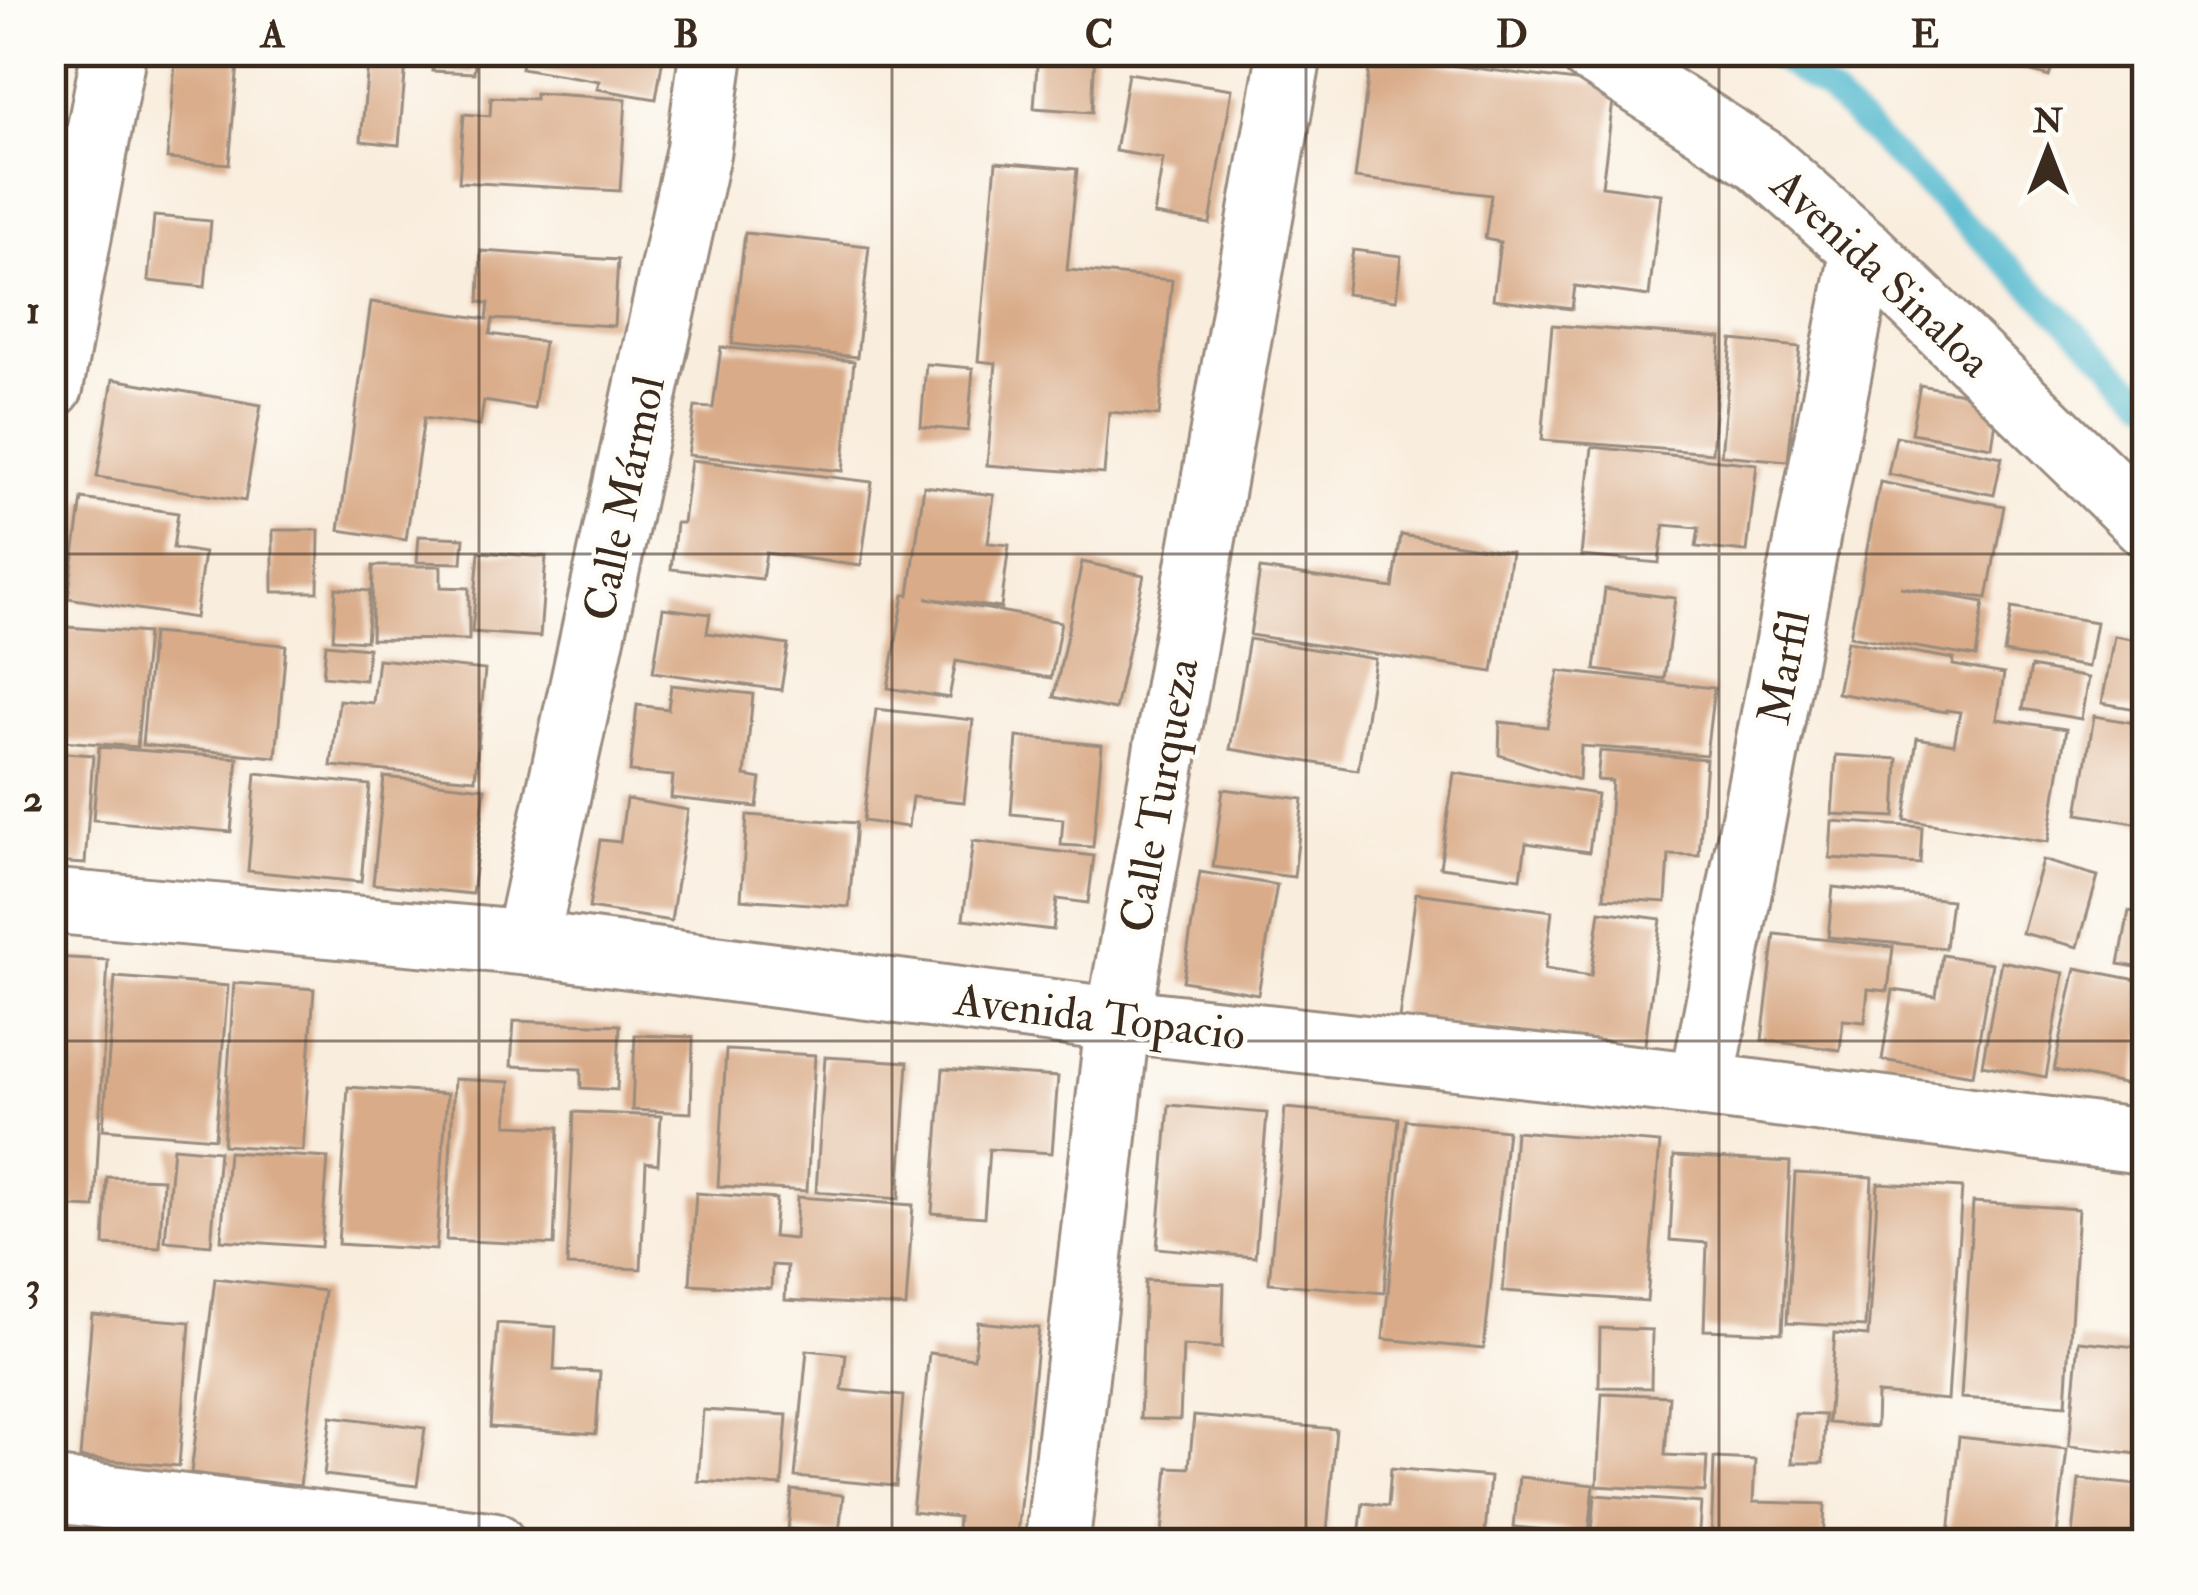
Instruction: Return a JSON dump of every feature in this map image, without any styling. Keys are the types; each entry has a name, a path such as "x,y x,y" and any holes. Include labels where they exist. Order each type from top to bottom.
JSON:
{"street":[{"path":"51,386 114,51"},
{"name":"Calle Mármol","path":"526,943 698,151 712,51"},
{"name":"Calle Turqueza","path":"1057,1544 1118,1020 1290,51"},
{"name":"Avenida Sinaloa","path":"1591,51 1761,160 1863,250 2147,525"},
{"name":"Marfil","path":"1702,1084 1863,250"},
{"name":"Avenida Topacio","path":"51,901 526,943 1118,1020 1702,1084 2147,1142"},
{"path":"51,1490 493,1544"}],"building":[{"path":"51,51 68,51 55,143 51,143"},
{"path":"176,51 239,53 229,164 167,159"},
{"path":"263,51 407,51 399,145 361,141 368,64 263,57"},
{"path":"434,51 476,51 474,73 432,71"},
{"path":"524,51 664,51 656,99 597,89 599,81 521,68"},
{"path":"1038,51 1095,51 1092,112 1034,108"},
{"path":"1977,51 2057,51 2049,77 1976,55"},
{"path":"2064,51 2105,51 2102,63"},
{"path":"1371,55 1615,86 1602,186 1661,194 1649,296 1575,286 1572,309 1493,299 1500,242 1485,239 1491,195 1355,178"},
{"path":"1128,73 1232,89 1210,224 1154,215 1163,159 1115,151"},
{"path":"535,93 626,99 620,191 459,182 464,114 490,116 491,97 535,99"},
{"path":"996,162 1077,169 1067,270 1172,280 1159,416 1109,412 1104,474 987,465 996,363 978,361"},
{"path":"154,216 211,221 205,287 148,281"},
{"path":"745,233 869,246 857,357 732,344"},
{"path":"1353,250 1401,256 1396,300 1346,294"},
{"path":"481,251 618,260 614,326 493,319 490,334 544,342 534,409 484,401 480,426 424,418 406,540 339,530 371,302 487,319 489,303 479,302"},
{"path":"1552,325 1721,338 1712,453 1542,440"},
{"path":"1732,340 1800,347 1788,461 1721,455"},
{"path":"721,347 854,361 843,471 688,455 695,407 713,408"},
{"path":"926,364 973,368 968,431 921,427"},
{"path":"113,379 261,405 245,501 97,477"},
{"path":"1920,385 1999,400 1992,447 1911,433"},
{"path":"1896,436 2002,457 1994,495 1888,474"},
{"path":"1592,447 1757,464 1747,552 1696,547 1699,528 1664,525 1659,563 1581,556"},
{"path":"691,460 872,482 861,566 766,553 762,579 671,569"},
{"path":"1880,482 2004,506 1987,598 1900,587 1984,602 1976,657 1850,636"},
{"path":"924,486 994,495 988,543 1009,545 1001,608 926,598 1061,622 1051,678 956,661 949,698 888,688 904,595 909,595"},
{"path":"82,499 178,513 173,548 204,553 195,618 68,598"},
{"path":"273,530 319,530 318,592 273,592"},
{"path":"1401,535 1511,552 1493,672 1250,635 1260,569 1393,588"},
{"path":"419,536 464,538 462,563 417,562"},
{"path":"479,552 546,557 540,637 472,632"},
{"path":"1082,562 1144,575 1115,710 1054,697"},
{"path":"373,566 441,566 441,587 469,588 469,640 371,639"},
{"path":"336,588 370,591 366,641 333,639"},
{"path":"1605,589 1675,598 1664,679 1595,670"},
{"path":"663,608 710,614 707,633 788,645 781,690 653,672"},
{"path":"2012,608 2096,622 2088,667 2004,653"},
{"path":"53,626 147,633 137,747 51,740"},
{"path":"152,633 286,645 276,757 142,745"},
{"path":"2114,636 2147,642 2147,711 2102,703"},
{"path":"1249,639 1375,659 1358,770 1230,749"},
{"path":"1847,641 1954,659 1953,665 2004,674 1997,719 2066,729 2048,842 1905,820 1917,738 1954,744 1960,712 1837,693"},
{"path":"326,644 368,648 365,680 323,676"},
{"path":"378,659 485,670 475,779 331,766 339,700 373,703"},
{"path":"2031,667 2088,678 2081,719 2023,709"},
{"path":"1559,671 1714,688 1706,755 1581,746 1579,780 1499,755 1500,722 1547,727"},
{"path":"671,685 753,694 745,776 761,779 757,807 671,798 673,776 630,772 637,705 668,709"},
{"path":"876,709 973,720 964,802 912,797 908,827 863,821"},
{"path":"2094,716 2147,725 2147,825 2078,814"},
{"path":"1017,737 1102,745 1093,847 1061,845 1063,819 1011,814"},
{"path":"99,747 238,758 231,832 93,820"},
{"path":"1600,751 1706,759 1699,856 1669,855 1666,902 1604,898 1612,781 1597,780"},
{"path":"51,752 93,755 85,864 51,862"},
{"path":"1836,755 1898,759 1895,817 1832,814"},
{"path":"256,773 370,785 361,882 248,871"},
{"path":"1454,773 1597,794 1589,852 1526,843 1521,878 1440,867"},
{"path":"384,777 485,788 472,894 373,884"},
{"path":"1223,789 1303,799 1294,877 1213,867"},
{"path":"626,799 688,810 671,921 589,908 600,840 620,842"},
{"path":"747,815 856,823 849,907 741,899"},
{"path":"1832,821 1922,827 1920,864 1830,858"},
{"path":"973,841 1094,856 1088,903 1057,899 1053,930 963,919"},
{"path":"2042,860 2098,876 2078,947 2022,933"},
{"path":"1200,872 1277,885 1258,994 1183,981"},
{"path":"1833,887 1951,900 1945,948 1828,937"},
{"path":"1416,893 1552,911 1545,969 1591,976 1600,911 1661,919 1644,1052 1399,1018"},
{"path":"2129,911 2147,914 2147,969 2119,964"},
{"path":"1775,934 1893,947 1888,991 1868,989 1865,1022 1843,1020 1840,1050 1762,1040"},
{"path":"1942,955 1992,963 1973,1075 1882,1060 1893,990 1936,996"},
{"path":"51,957 108,960 95,1208 51,1206"},
{"path":"2001,961 2064,973 2046,1077 1982,1065"},
{"path":"2076,968 2147,982 2147,1018 2133,1086 2054,1070"},
{"path":"115,977 228,986 215,1138 103,1129"},
{"path":"234,983 314,989 303,1151 223,1145"},
{"path":"514,1021 620,1025 617,1090 581,1088 581,1069 511,1066"},
{"path":"635,1035 693,1037 691,1113 632,1110"},
{"path":"726,1050 815,1055 807,1191 718,1186"},
{"path":"825,1057 908,1062 899,1199 816,1192"},
{"path":"943,1069 1058,1077 1052,1153 989,1149 984,1217 932,1213"},
{"path":"454,1079 510,1082 507,1125 559,1127 554,1245 446,1240"},
{"path":"348,1087 447,1094 436,1250 338,1244"},
{"path":"1169,1105 1267,1113 1255,1257 1157,1248"},
{"path":"1285,1108 1399,1118 1384,1293 1269,1283"},
{"path":"574,1112 661,1116 658,1164 646,1162 641,1269 567,1266"},
{"path":"1406,1120 1507,1130 1484,1349 1383,1339"},
{"path":"1515,1131 1660,1143 1647,1301 1503,1291"},
{"path":"173,1147 219,1151 211,1245 165,1241"},
{"path":"228,1152 328,1158 321,1247 221,1240"},
{"path":"1674,1156 1790,1162 1782,1333 1704,1330 1707,1243 1670,1240"},
{"path":"1795,1173 1872,1177 1865,1327 1787,1323"},
{"path":"107,1177 163,1179 160,1248 104,1245"},
{"path":"1878,1183 1962,1188 1948,1400 1877,1394 1876,1427 1828,1423 1835,1333 1868,1336"},
{"path":"696,1193 776,1199 773,1237 795,1239 797,1197 913,1205 906,1307 785,1300 787,1266 772,1265 771,1289 690,1284"},
{"path":"1973,1202 2078,1209 2066,1405 1961,1398"},
{"path":"215,1278 324,1291 300,1486 191,1473"},
{"path":"1145,1280 1224,1284 1222,1348 1183,1346 1180,1420 1140,1419"},
{"path":"92,1314 190,1322 179,1466 80,1458"},
{"path":"978,1322 1039,1328 1016,1544 956,1544 958,1517 912,1512 929,1353 974,1358"},
{"path":"497,1323 556,1327 554,1370 600,1372 596,1434 490,1427"},
{"path":"1600,1328 1652,1330 1651,1388 1599,1387"},
{"path":"2079,1341 2147,1348 2147,1455 2069,1446"},
{"path":"807,1350 846,1354 842,1390 903,1396 896,1486 795,1477"},
{"path":"1602,1393 1669,1396 1665,1455 1707,1457 1705,1492 1597,1486"},
{"path":"703,1410 787,1415 782,1486 698,1481"},
{"path":"1795,1414 1825,1415 1823,1463 1792,1463"},
{"path":"331,1416 425,1428 417,1486 324,1475"},
{"path":"1194,1416 1336,1429 1326,1544 1161,1544 1168,1467 1189,1468"},
{"path":"1959,1437 2067,1449 2056,1544 1948,1544"},
{"path":"1714,1458 1755,1460 1753,1502 1825,1504 1823,1544 1711,1544"},
{"path":"1391,1468 1490,1477 1484,1544 1358,1544 1363,1503 1388,1506"},
{"path":"1519,1477 1594,1485 1589,1534 1514,1527"},
{"path":"2079,1479 2147,1486 2147,1544 2072,1544"},
{"path":"792,1490 843,1495 839,1534 788,1529"},
{"path":"1595,1495 1701,1503 1698,1544 1591,1544"}],"waterway":[{"path":"1767,51 1828,92 2147,399"}]}
